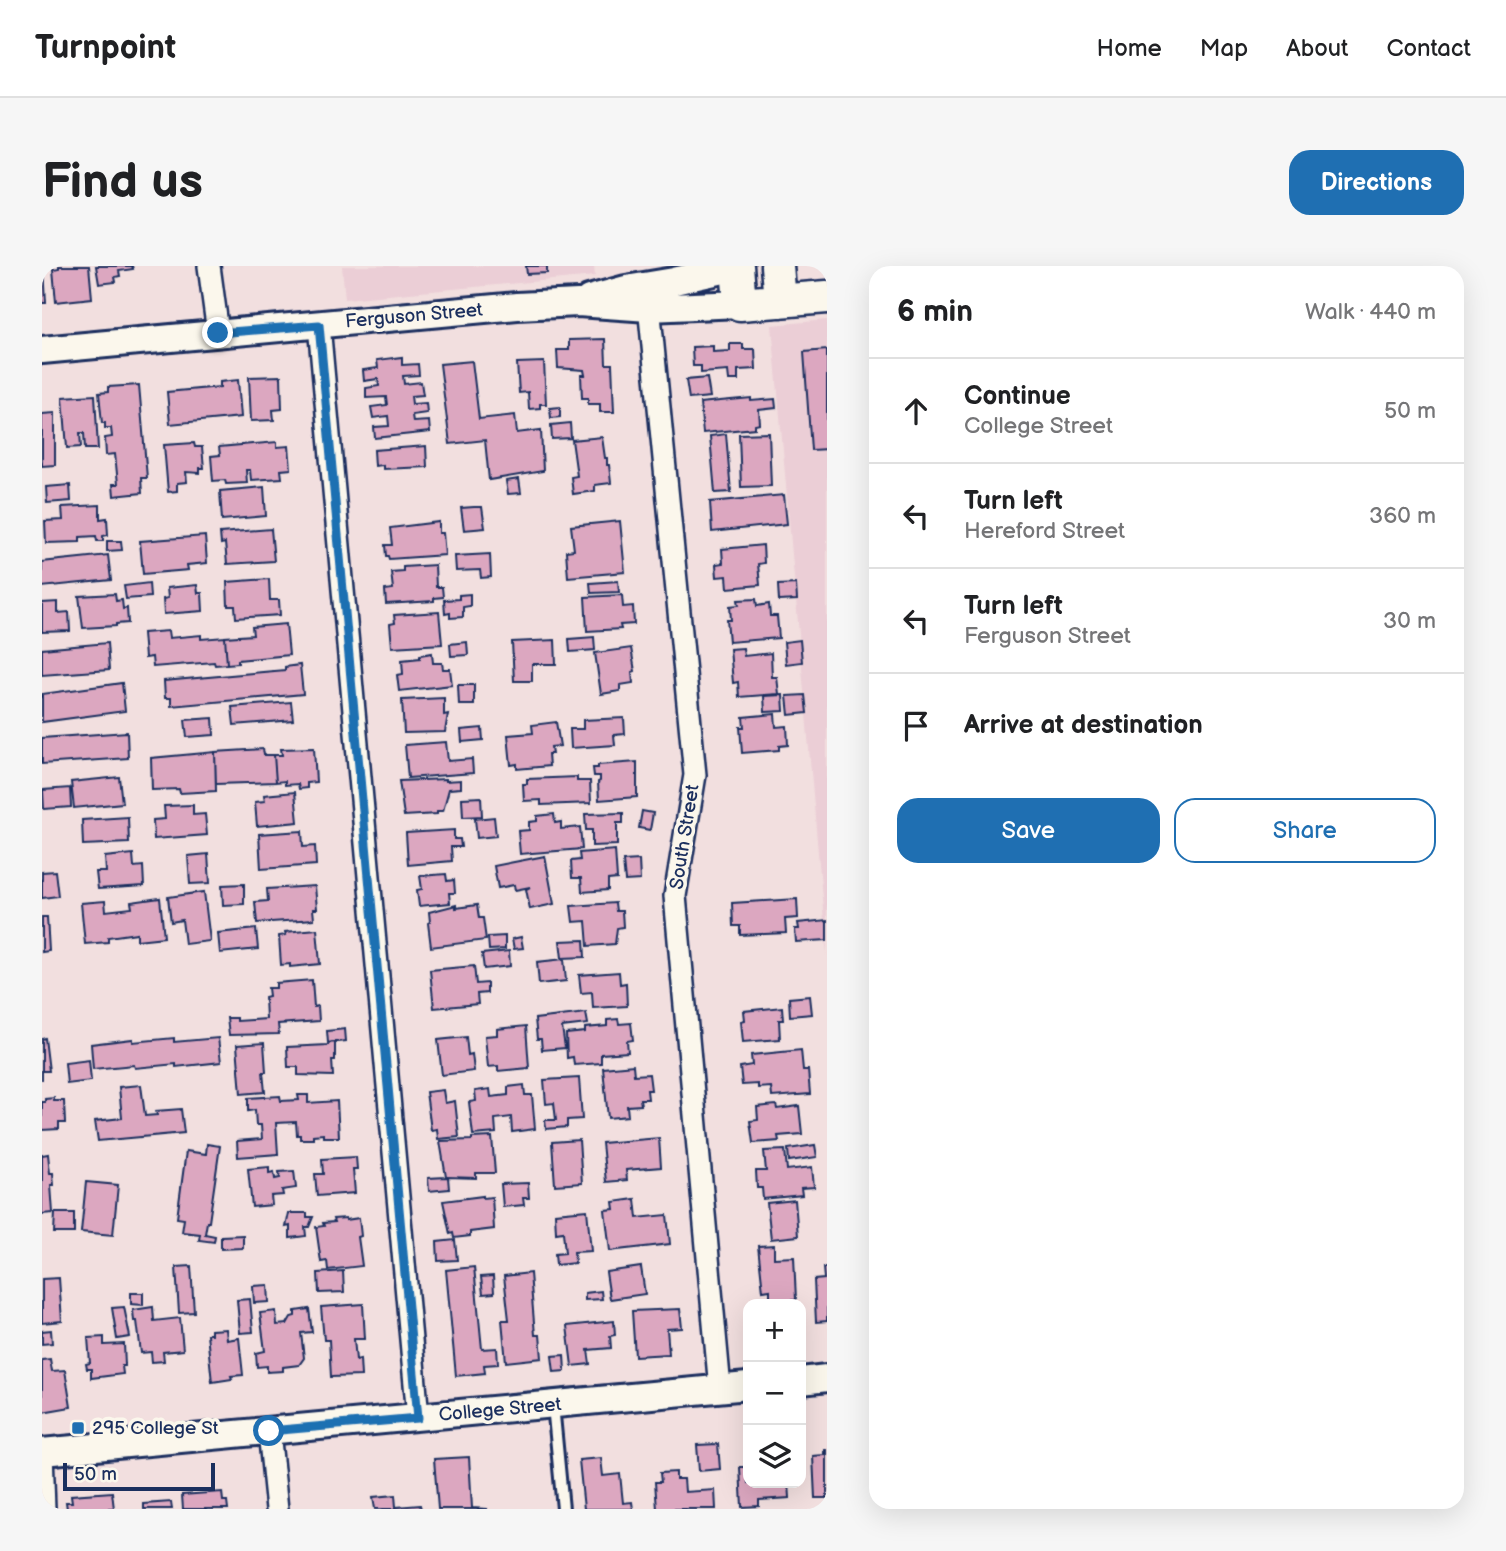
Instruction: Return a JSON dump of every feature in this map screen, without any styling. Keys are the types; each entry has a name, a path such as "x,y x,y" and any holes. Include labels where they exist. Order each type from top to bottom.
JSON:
{"main road":[{"path":"740,304 743,266"},
{"path":"777,266 780,301"},
{"name":"Ferguson Street","path":"740,304 827,297"}],"street":[{"path":"209,266 218,333"},
{"name":"Ferguson Street","path":"648,296 743,266"},
{"name":"Ferguson Street","path":"42,350 578,303 603,294 740,304"},
{"name":"South Street","path":"648,296 695,775 675,896 720,1389"},
{"path":"319,325 418,1418"},
{"path":"806,1380 827,1378"},
{"name":"College Street","path":"42,1452 743,1387"},
{"path":"269,1431 277,1509"},
{"path":"42,1452 44,1509"}],"lane":[{"path":"553,1405 563,1509"}],"shaded area":[{"path":"342,266 594,266 595,276 345,299"},
{"path":"827,320 827,955 772,325"}],"building":[{"path":"44,266 46,303 42,303"},
{"path":"59,266 89,266 92,298 56,302 53,269"},
{"path":"96,266 132,266 133,269 119,271 120,276 115,277 116,282 99,284"},
{"path":"526,266 547,266 547,273 527,274"},
{"path":"605,339 606,364 612,364 614,412 600,412 600,404 588,404 588,398 582,398 581,375 585,375 584,370 558,368 557,350 569,350 569,340"},
{"path":"730,344 743,344 743,349 755,349 756,369 738,370 738,380 729,380 728,371 701,373 701,366 693,366 692,347 713,346 713,352 730,351"},
{"path":"827,350 827,449 811,450 804,352"},
{"path":"402,357 402,365 418,364 419,375 403,376 404,384 421,382 423,395 411,396 412,404 426,403 427,413 412,415 413,422 429,421 430,432 375,438 374,427 389,426 388,416 373,418 371,407 387,405 386,397 366,398 366,388 379,386 378,379 364,381 363,370 378,368 377,360"},
{"path":"472,361 479,419 515,415 517,433 541,430 543,471 489,480 485,440 450,444 440,364"},
{"path":"544,362 546,404 540,404 540,408 529,409 528,392 519,393 517,363"},
{"path":"281,376 282,409 273,410 274,420 251,421 249,377"},
{"path":"707,378 710,397 689,399 686,380"},
{"path":"238,380 241,417 170,424 167,392 220,387 220,382"},
{"path":"139,385 147,478 141,478 142,493 114,496 113,484 118,484 115,454 106,455 105,438 112,437 111,428 105,428 105,423 102,423 99,393 108,392 108,387"},
{"path":"95,395 98,449 85,449 84,433 80,433 81,447 67,448 63,397"},
{"path":"751,398 751,401 775,399 776,408 759,410 760,424 755,425 755,428 703,433 700,403"},
{"path":"560,407 560,417 551,418 550,408"},
{"path":"55,413 55,465 42,466 42,414"},
{"path":"570,423 571,438 552,439 551,425"},
{"path":"769,433 771,486 741,487 739,434"},
{"path":"726,434 731,492 715,493 710,436"},
{"path":"602,437 611,483 595,485 595,491 573,494 571,477 577,476 572,440"},
{"path":"277,442 277,447 289,446 291,469 281,470 282,478 251,480 250,470 246,470 247,483 226,484 225,480 213,481 211,456 220,455 219,447"},
{"path":"194,443 195,447 202,447 204,468 200,468 200,473 186,472 187,482 177,483 177,491 168,492 164,445"},
{"path":"426,446 427,467 383,469 383,465 375,466 374,450"},
{"path":"519,479 521,493 508,494 506,481"},
{"path":"70,485 71,501 47,503 46,487"},
{"path":"264,487 266,516 222,520 220,491"},
{"path":"784,495 787,524 712,532 710,502"},
{"path":"100,505 100,519 107,518 108,535 103,536 103,541 97,541 96,536 80,537 80,542 46,543 45,521 63,520 62,507"},
{"path":"482,507 485,528 464,530 461,508"},
{"path":"620,521 625,572 568,577 566,551 574,550 571,526"},
{"path":"439,522 445,555 389,559 386,556 385,545 392,545 390,528"},
{"path":"271,529 274,561 227,564 225,543 221,544 220,533"},
{"path":"205,536 207,563 187,565 188,570 143,574 140,541"},
{"path":"107,541 121,541 122,550 107,551"},
{"path":"763,545 764,563 758,564 760,585 728,588 727,576 717,577 716,564 723,563 722,549"},
{"path":"490,554 491,577 481,578 480,570 456,571 455,556"},
{"path":"108,555 111,580 42,587 42,562"},
{"path":"435,565 436,587 442,587 443,597 434,598 434,601 386,604 385,590 393,589 391,572 403,571 403,567"},
{"path":"269,579 270,600 279,600 280,615 236,618 235,606 228,606 227,582"},
{"path":"618,581 619,592 591,593 590,583"},
{"path":"149,583 150,597 126,599 124,586"},
{"path":"796,584 797,600 779,601 778,585"},
{"path":"197,585 198,593 202,593 203,611 164,614 163,599 168,598 167,588"},
{"path":"115,594 116,601 122,600 123,609 127,608 128,623 83,628 79,596"},
{"path":"470,594 470,606 463,607 463,617 450,618 450,613 445,614 444,600 459,599 459,595"},
{"path":"622,595 623,607 633,606 634,624 620,625 621,629 587,631 585,597"},
{"path":"756,599 757,606 769,604 770,616 777,616 779,638 729,642 727,620 731,620 730,606 739,605 738,600"},
{"path":"58,602 58,613 69,612 70,631 42,632 42,603"},
{"path":"439,612 442,644 392,647 390,624 395,623 394,615"},
{"path":"286,624 289,655 238,660 238,663 227,664 225,637 253,635 252,627"},
{"path":"168,631 169,638 201,635 201,639 225,637 227,664 215,665 214,662 153,667 152,657 145,658 143,633"},
{"path":"594,637 595,650 570,652 569,639"},
{"path":"555,640 556,664 532,664 532,681 514,681 512,642"},
{"path":"800,640 802,662 786,664 784,642"},
{"path":"467,642 468,655 451,656 450,644"},
{"path":"107,643 109,670 42,675 42,649"},
{"path":"631,648 635,671 632,672 633,683 620,685 620,691 601,694 595,653"},
{"path":"743,648 744,656 771,653 772,677 777,677 779,694 739,697 738,682 733,683 730,649"},
{"path":"432,653 433,663 442,663 443,669 450,669 452,685 399,691 397,675 403,674 402,660 420,658 420,655"},
{"path":"300,665 303,694 171,706 171,698 165,698 164,681 285,670 285,667"},
{"path":"122,683 125,711 42,722 42,694"},
{"path":"458,685 474,685 474,705 459,705"},
{"path":"783,695 784,711 765,712 764,696"},
{"path":"805,695 807,713 789,715 787,696"},
{"path":"444,698 444,715 448,714 445,732 404,733 402,700"},
{"path":"291,702 293,720 234,725 232,707"},
{"path":"775,714 776,727 787,726 788,745 779,746 779,750 742,753 740,727 744,727 743,717"},
{"path":"213,718 214,735 187,737 185,720"},
{"path":"624,718 625,734 614,735 615,745 571,748 570,729 583,729 583,720"},
{"path":"556,722 560,746 551,747 552,754 548,754 549,766 517,769 517,764 511,765 508,735 533,733 532,725"},
{"path":"482,728 483,740 462,742 461,730"},
{"path":"127,732 128,758 42,764 42,738"},
{"path":"446,742 448,761 472,759 473,773 408,778 405,745"},
{"path":"314,748 316,782 307,783 307,788 299,789 298,784 285,785 285,781 276,782 274,755 282,755 281,749"},
{"path":"263,749 264,755 274,755 276,782 216,784 215,752"},
{"path":"215,752 216,791 180,793 179,789 152,790 151,758"},
{"path":"637,762 637,797 599,800 600,776 594,776 593,768 598,768 598,765"},
{"path":"119,777 122,803 74,808 71,782"},
{"path":"577,777 577,781 590,781 591,803 541,805 541,800 524,801 523,784 527,784 527,779"},
{"path":"461,780 461,788 449,789 443,811 437,811 437,814 404,816 399,781"},
{"path":"70,788 71,807 44,809 43,790"},
{"path":"295,792 298,822 257,826 255,802 265,801 264,795"},
{"path":"481,797 482,816 463,817 462,798"},
{"path":"193,805 193,815 205,814 207,835 154,839 153,820 165,819 164,806"},
{"path":"642,811 653,813 650,830 639,828"},
{"path":"623,813 623,823 617,823 617,845 592,846 592,830 586,830 585,814"},
{"path":"554,814 555,823 561,822 561,829 580,827 582,849 520,854 518,831 529,830 529,822 537,821 537,816"},
{"path":"128,817 129,843 83,845 82,820"},
{"path":"494,817 496,836 477,838 475,819"},
{"path":"454,830 454,839 460,839 461,847 451,847 452,861 408,865 406,833"},
{"path":"302,831 303,847 315,846 316,865 261,869 259,834"},
{"path":"615,850 617,879 608,880 608,890 582,892 581,878 572,878 571,861 580,860 579,853"},
{"path":"133,854 134,867 143,866 144,886 98,889 96,872 106,872 105,857"},
{"path":"208,854 210,883 190,884 188,856"},
{"path":"545,856 554,904 530,909 526,889 530,887 515,890 514,885 498,888 494,866"},
{"path":"639,860 640,880 625,881 623,861"},
{"path":"55,871 58,896 42,898 42,872"},
{"path":"446,874 447,881 454,880 455,893 449,893 450,903 419,906 417,890 422,889 420,876"},
{"path":"244,884 244,904 223,905 222,885"},
{"path":"315,886 317,909 313,909 314,919 257,923 255,902 268,901 267,889"},
{"path":"204,892 210,941 185,944 182,920 171,922 168,897"},
{"path":"160,898 164,937 137,940 137,933 108,937 108,942 85,944 81,903 105,901 106,911 132,908 131,902"},
{"path":"797,899 798,918 785,919 786,933 740,935 740,926 733,926 732,903"},
{"path":"615,903 616,911 622,911 623,927 617,928 615,944 588,946 586,921 573,922 571,906"},
{"path":"456,905 456,908 477,905 479,918 483,918 486,940 431,947 429,912"},
{"path":"42,917 47,917 49,951 42,952"},
{"path":"827,920 827,940 796,942 795,929 799,929 798,923"},
{"path":"256,929 258,949 220,953 218,933"},
{"path":"317,929 320,964 290,967 290,964 281,965 279,936 286,935 285,932"},
{"path":"505,936 505,949 489,950 488,937"},
{"path":"521,937 523,948 514,949 512,939"},
{"path":"584,940 585,957 562,958 560,941"},
{"path":"509,951 510,966 484,969 482,954"},
{"path":"564,959 566,981 539,984 537,962"},
{"path":"474,966 476,984 487,983 487,993 477,994 478,1004 434,1008 430,970"},
{"path":"619,972 620,984 626,983 627,1006 593,1008 592,992 581,993 579,975"},
{"path":"312,980 314,1007 318,1006 319,1021 278,1024 279,1034 229,1035 227,1018 237,1018 237,1021 266,1019 265,997 269,996 268,988 276,988 276,983"},
{"path":"810,996 812,1014 790,1016 789,998"},
{"path":"782,1007 783,1020 779,1020 780,1039 743,1042 741,1021 745,1020 744,1011"},
{"path":"586,1013 588,1024 562,1027 565,1048 542,1050 541,1039 537,1039 535,1019"},
{"path":"618,1019 619,1024 631,1023 633,1040 627,1041 628,1052 601,1054 601,1063 574,1065 573,1057 567,1058 566,1034 585,1032 585,1028 607,1026 607,1020"},
{"path":"526,1026 529,1068 498,1071 498,1066 488,1067 485,1036 497,1035 497,1029"},
{"path":"345,1029 346,1041 328,1043 327,1031"},
{"path":"466,1037 468,1055 472,1054 474,1071 442,1075 438,1040"},
{"path":"45,1038 49,1071 42,1071 42,1039"},
{"path":"174,1038 174,1042 218,1038 221,1062 176,1067 176,1064 135,1068 134,1065 93,1069 91,1044"},
{"path":"335,1042 333,1076 298,1075 298,1067 288,1067 287,1047 328,1045"},
{"path":"264,1043 265,1092 241,1094 237,1045"},
{"path":"801,1050 803,1070 808,1070 810,1094 772,1097 771,1087 742,1085 740,1067 752,1065 751,1055"},
{"path":"89,1060 91,1081 67,1084 65,1063"},
{"path":"633,1065 634,1075 649,1074 651,1090 647,1090 648,1099 640,1099 641,1105 627,1106 628,1116 608,1118 603,1068"},
{"path":"579,1078 582,1119 567,1120 567,1127 546,1129 545,1120 556,1120 554,1103 546,1104 544,1080"},
{"path":"141,1085 145,1116 157,1115 156,1111 181,1109 184,1133 98,1141 95,1121 122,1118 119,1087"},
{"path":"524,1085 525,1095 532,1095 535,1129 512,1132 511,1117 495,1119 496,1133 473,1135 469,1102 476,1101 475,1091 490,1089 491,1097 508,1095 508,1087"},
{"path":"443,1090 445,1103 455,1101 459,1137 438,1139 437,1129 431,1130 426,1092"},
{"path":"298,1095 308,1095 308,1103 337,1101 339,1137 323,1137 323,1134 313,1135 313,1139 300,1139 296,1122 276,1123 278,1154 238,1157 237,1141 262,1139 261,1125 256,1125 255,1110 248,1111 248,1098 280,1096 281,1101 299,1100"},
{"path":"54,1098 54,1101 64,1101 65,1123 59,1123 59,1129 42,1130 42,1102"},
{"path":"776,1105 777,1109 799,1106 802,1134 778,1136 779,1141 753,1143 750,1121 758,1120 757,1107"},
{"path":"492,1137 495,1173 476,1173 476,1178 448,1177 449,1189 429,1191 428,1178 446,1177 440,1141"},
{"path":"659,1138 661,1167 626,1170 627,1180 606,1182 602,1143"},
{"path":"579,1140 582,1183 555,1185 552,1142"},
{"path":"207,1144 220,1146 205,1234 215,1236 214,1242 199,1240 200,1234 182,1232 184,1219 177,1218 186,1151 206,1154"},
{"path":"815,1145 817,1157 789,1161 788,1149"},
{"path":"785,1150 787,1170 812,1167 814,1187 801,1188 802,1195 763,1199 762,1188 757,1188 756,1171 766,1171 764,1151"},
{"path":"48,1154 50,1173 53,1173 53,1213 42,1214 42,1155"},
{"path":"356,1157 357,1169 353,1169 355,1193 317,1196 315,1174 323,1174 322,1159"},
{"path":"269,1167 269,1173 274,1172 275,1179 280,1178 279,1172 294,1171 296,1188 282,1190 283,1195 271,1196 272,1205 252,1207 248,1169"},
{"path":"86,1182 118,1185 113,1235 81,1232"},
{"path":"528,1183 529,1198 523,1198 524,1205 503,1207 501,1184"},
{"path":"492,1197 494,1229 470,1232 470,1236 454,1238 453,1233 450,1234 443,1201"},
{"path":"635,1199 637,1218 667,1215 670,1244 610,1251 605,1210 614,1209 613,1202"},
{"path":"795,1200 798,1236 771,1239 767,1203"},
{"path":"587,1210 591,1251 574,1252 575,1263 556,1265 555,1254 565,1253 563,1232 556,1233 555,1213"},
{"path":"55,1213 74,1213 74,1233 54,1233"},
{"path":"289,1213 307,1213 307,1217 313,1217 309,1227 305,1227 306,1236 290,1238 290,1226 286,1227"},
{"path":"359,1218 361,1236 358,1237 362,1266 328,1270 327,1261 321,1262 316,1227 334,1222 333,1219"},
{"path":"243,1235 243,1248 221,1249 221,1236"},
{"path":"455,1240 457,1260 438,1261 437,1242"},
{"path":"774,1245 774,1258 794,1257 796,1299 770,1299 770,1290 763,1291 758,1246"},
{"path":"191,1266 194,1312 179,1313 176,1267"},
{"path":"474,1267 482,1349 497,1348 498,1364 484,1365 485,1373 456,1376 446,1270"},
{"path":"641,1267 645,1294 610,1299 606,1272"},
{"path":"823,1268 827,1268 827,1321 816,1322 814,1280 824,1279"},
{"path":"343,1271 344,1292 319,1293 318,1273"},
{"path":"530,1273 535,1335 540,1335 542,1358 506,1362 502,1320 509,1320 504,1276"},
{"path":"493,1276 494,1293 483,1294 481,1277"},
{"path":"59,1278 62,1321 42,1323 42,1279"},
{"path":"268,1285 269,1302 254,1303 253,1286"},
{"path":"601,1291 602,1299 585,1300 585,1293"},
{"path":"131,1293 143,1293 143,1305 131,1304"},
{"path":"250,1299 253,1332 240,1333 237,1300"},
{"path":"363,1304 365,1339 354,1339 356,1360 360,1359 361,1376 331,1377 329,1340 324,1340 321,1307"},
{"path":"124,1307 130,1337 117,1339 112,1308"},
{"path":"153,1307 154,1321 180,1318 183,1350 163,1352 164,1361 152,1362 151,1352 141,1353 137,1321 134,1321 133,1310"},
{"path":"309,1309 312,1332 301,1333 304,1358 299,1365 283,1367 283,1371 267,1372 267,1366 257,1367 256,1353 265,1351 260,1313 276,1311 277,1325 287,1324 291,1317 295,1316 295,1311"},
{"path":"680,1309 682,1328 667,1329 669,1354 635,1356 632,1311"},
{"path":"614,1321 615,1335 610,1336 611,1348 588,1350 590,1364 572,1366 567,1326"},
{"path":"226,1329 227,1340 239,1338 243,1375 212,1382 207,1334 211,1334 211,1330"},
{"path":"51,1330 52,1343 42,1344 42,1331"},
{"path":"104,1337 104,1345 124,1344 123,1374 91,1378 91,1369 87,1369 86,1364 90,1363 88,1338"},
{"path":"564,1355 565,1371 554,1372 552,1356"},
{"path":"50,1359 52,1371 65,1370 71,1407 42,1412 42,1360"},
{"path":"718,1444 720,1469 699,1471 697,1445"},
{"path":"825,1450 827,1498 815,1498 813,1456 825,1455"},
{"path":"469,1457 472,1508 488,1509 438,1509 434,1459"},
{"path":"601,1458 603,1476 620,1474 623,1503 632,1502 633,1509 584,1509 579,1460"},
{"path":"740,1467 743,1467 743,1488 789,1488 790,1498 759,1500 759,1506 742,1507"},
{"path":"676,1472 676,1479 684,1479 685,1492 715,1490 716,1509 657,1509 655,1482 661,1482 660,1473"},
{"path":"112,1492 114,1509 67,1509 66,1502 72,1502 71,1495"},
{"path":"222,1492 228,1509 183,1509 182,1495"},
{"path":"395,1495 396,1507 420,1505 421,1509 375,1509 373,1497"},
{"path":"171,1502 172,1509 144,1509 144,1504"}],"place":[{"name":"295 College St","path":"78,1428"}],"route":[{"path":"218,333 319,325 418,1418 269,1431"}]}
